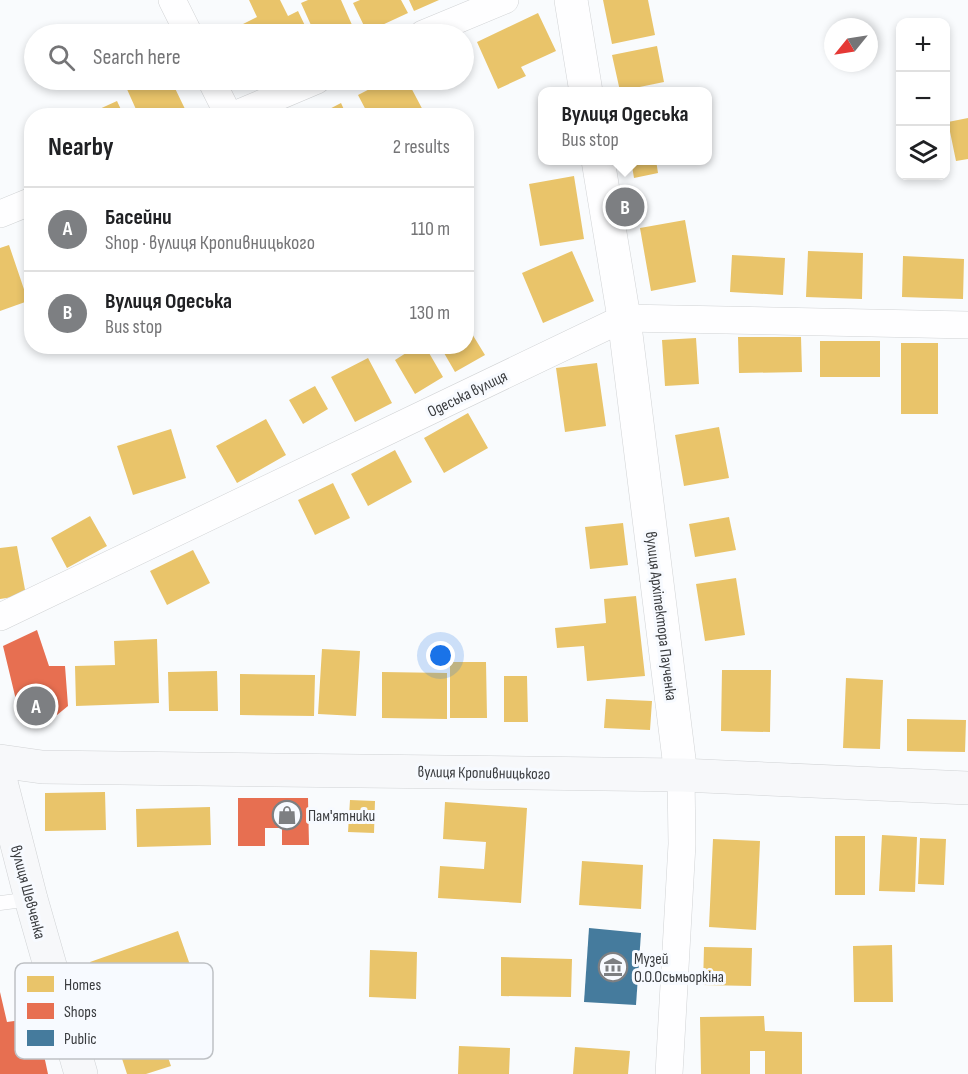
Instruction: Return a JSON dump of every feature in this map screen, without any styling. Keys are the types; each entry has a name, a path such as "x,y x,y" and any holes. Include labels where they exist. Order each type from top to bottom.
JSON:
{"main road":[{"name":"вулиця Кропивницького","path":"0,761 42,767 681,775 968,788"},
{"name":"вулиця Шевченка","path":"0,778 15,901 39,963"},
{"name":"вулиця Шевченка","path":"75,1059 81,1074"}],"street":[{"path":"172,0 184,24"},
{"path":"447,24 505,0"},
{"path":"570,0 585,87"},
{"path":"216,90 226,108"},
{"path":"249,108 293,90"},
{"name":"вулиця Архітектора Паученка","path":"599,165 624,318 681,775 682,844 669,1074"},
{"path":"0,214 24,204"},
{"name":"Одеська вулиця","path":"0,617 624,318 968,325"}],"building: Homes":[{"path":"249,0 280,0 288,16 298,11 304,24 243,24 257,17"},
{"path":"308,0 341,0 352,24 310,24 301,3"},
{"path":"360,0 401,0 408,13 384,24 363,24 353,3"},
{"path":"409,0 439,0 414,11"},
{"path":"603,0 648,0 655,35 612,44"},
{"path":"538,13 556,51 521,67 526,76 498,89 477,42"},
{"path":"657,46 664,82 640,87 619,87 612,55"},
{"path":"127,90 176,90 185,108 135,108"},
{"path":"368,90 412,90 422,108 365,108 358,95"},
{"path":"117,101 120,108 102,108"},
{"path":"341,103 343,108 331,108"},
{"path":"968,118 968,159 956,161 950,122"},
{"path":"632,165 657,165 658,173 634,178"},
{"path":"574,176 584,239 540,246 529,184"},
{"path":"685,220 696,282 651,291 640,228"},
{"path":"9,245 24,289 24,302 0,311 0,248"},
{"path":"572,251 594,301 543,323 522,273"},
{"path":"808,251 863,253 862,299 806,297"},
{"path":"732,255 785,258 783,295 730,292"},
{"path":"903,256 964,259 963,299 902,297"},
{"path":"474,337 485,355 455,372 445,354 474,354"},
{"path":"738,337 801,337 802,372 739,373"},
{"path":"696,338 699,384 665,386 662,340"},
{"path":"820,341 880,341 880,377 820,377"},
{"path":"901,343 938,343 938,414 901,414"},
{"path":"404,354 430,354 443,377 415,394 395,360"},
{"path":"368,358 392,403 355,422 331,377"},
{"path":"597,363 606,426 565,432 556,368"},
{"path":"315,386 328,409 303,424 289,400"},
{"path":"468,413 488,448 444,473 424,438"},
{"path":"266,419 286,455 237,483 216,446"},
{"path":"719,427 729,478 684,486 675,435"},
{"path":"171,429 186,478 133,495 117,446"},
{"path":"395,450 412,482 368,506 351,474"},
{"path":"333,483 350,518 315,535 298,500"},
{"path":"90,516 107,546 67,568 51,538"},
{"path":"729,517 736,550 695,557 689,524"},
{"path":"623,523 628,565 590,569 585,527"},
{"path":"17,546 26,595 0,599 0,548"},
{"path":"193,550 210,583 167,605 150,571"},
{"path":"736,578 745,635 705,641 696,584"},
{"path":"636,596 645,676 587,681 584,646 557,648 555,628 606,623 604,599"},
{"path":"157,639 159,703 76,706 75,666 115,665 114,641"},
{"path":"322,649 360,651 356,716 318,714"},
{"path":"450,662 486,662 487,718 450,718"},
{"path":"722,670 771,670 770,732 721,731"},
{"path":"217,671 218,711 169,711 168,672"},
{"path":"382,672 447,673 447,719 382,718"},
{"path":"240,674 315,675 314,716 240,715"},
{"path":"504,676 527,676 528,722 504,722"},
{"path":"846,678 883,680 880,749 843,748"},
{"path":"606,699 652,701 650,730 604,728"},
{"path":"907,719 966,720 965,752 907,751"},
{"path":"105,792 106,830 45,831 45,793"},
{"path":"350,800 375,801 374,833 348,832"},
{"path":"445,802 527,808 521,903 438,898 440,866 484,869 486,842 443,839"},
{"path":"210,807 211,845 137,847 136,809"},
{"path":"882,835 917,837 915,892 879,891"},
{"path":"835,836 865,836 865,895 835,895"},
{"path":"920,838 946,839 944,885 918,884"},
{"path":"713,839 760,841 756,930 709,927"},
{"path":"582,861 643,865 641,909 579,905"},
{"path":"178,931 189,963 90,963"},
{"path":"892,945 893,1002 854,1002 853,946"},
{"path":"704,947 752,948 751,986 703,985"},
{"path":"370,950 417,952 416,999 369,997"},
{"path":"501,957 572,959 571,997 501,996"},
{"path":"764,1016 765,1031 802,1032 802,1074 765,1074 765,1051 750,1051 750,1074 701,1074 700,1017"},
{"path":"459,1046 510,1048 509,1074 458,1074"},
{"path":"575,1047 630,1051 628,1074 573,1074"},
{"path":"122,1059 169,1059 171,1066 146,1074 127,1074"}],"building: Shops":[{"path":"37,630 49,666 65,666 68,706 57,715 26,718 16,700 3,646"},
{"path":"238,798 308,798 309,845 282,845 282,828 265,828 265,846 238,846"},
{"path":"0,992 7,1022 15,1021 15,1059 45,1059 48,1074 0,1074"}],"building: Public":[{"name":"Музей О.О.Осьмьоркіна","path":"589,928 641,933 636,1005 584,1002"}],"place":[{"name":"Вулиця Одеська","path":"625,207"},
{"name":"Басейни","path":"36,706"},
{"name":"Пам'ятники","path":"287,815"},
{"name":"Музей О.О.Осьмьоркіна","path":"613,967"}]}
